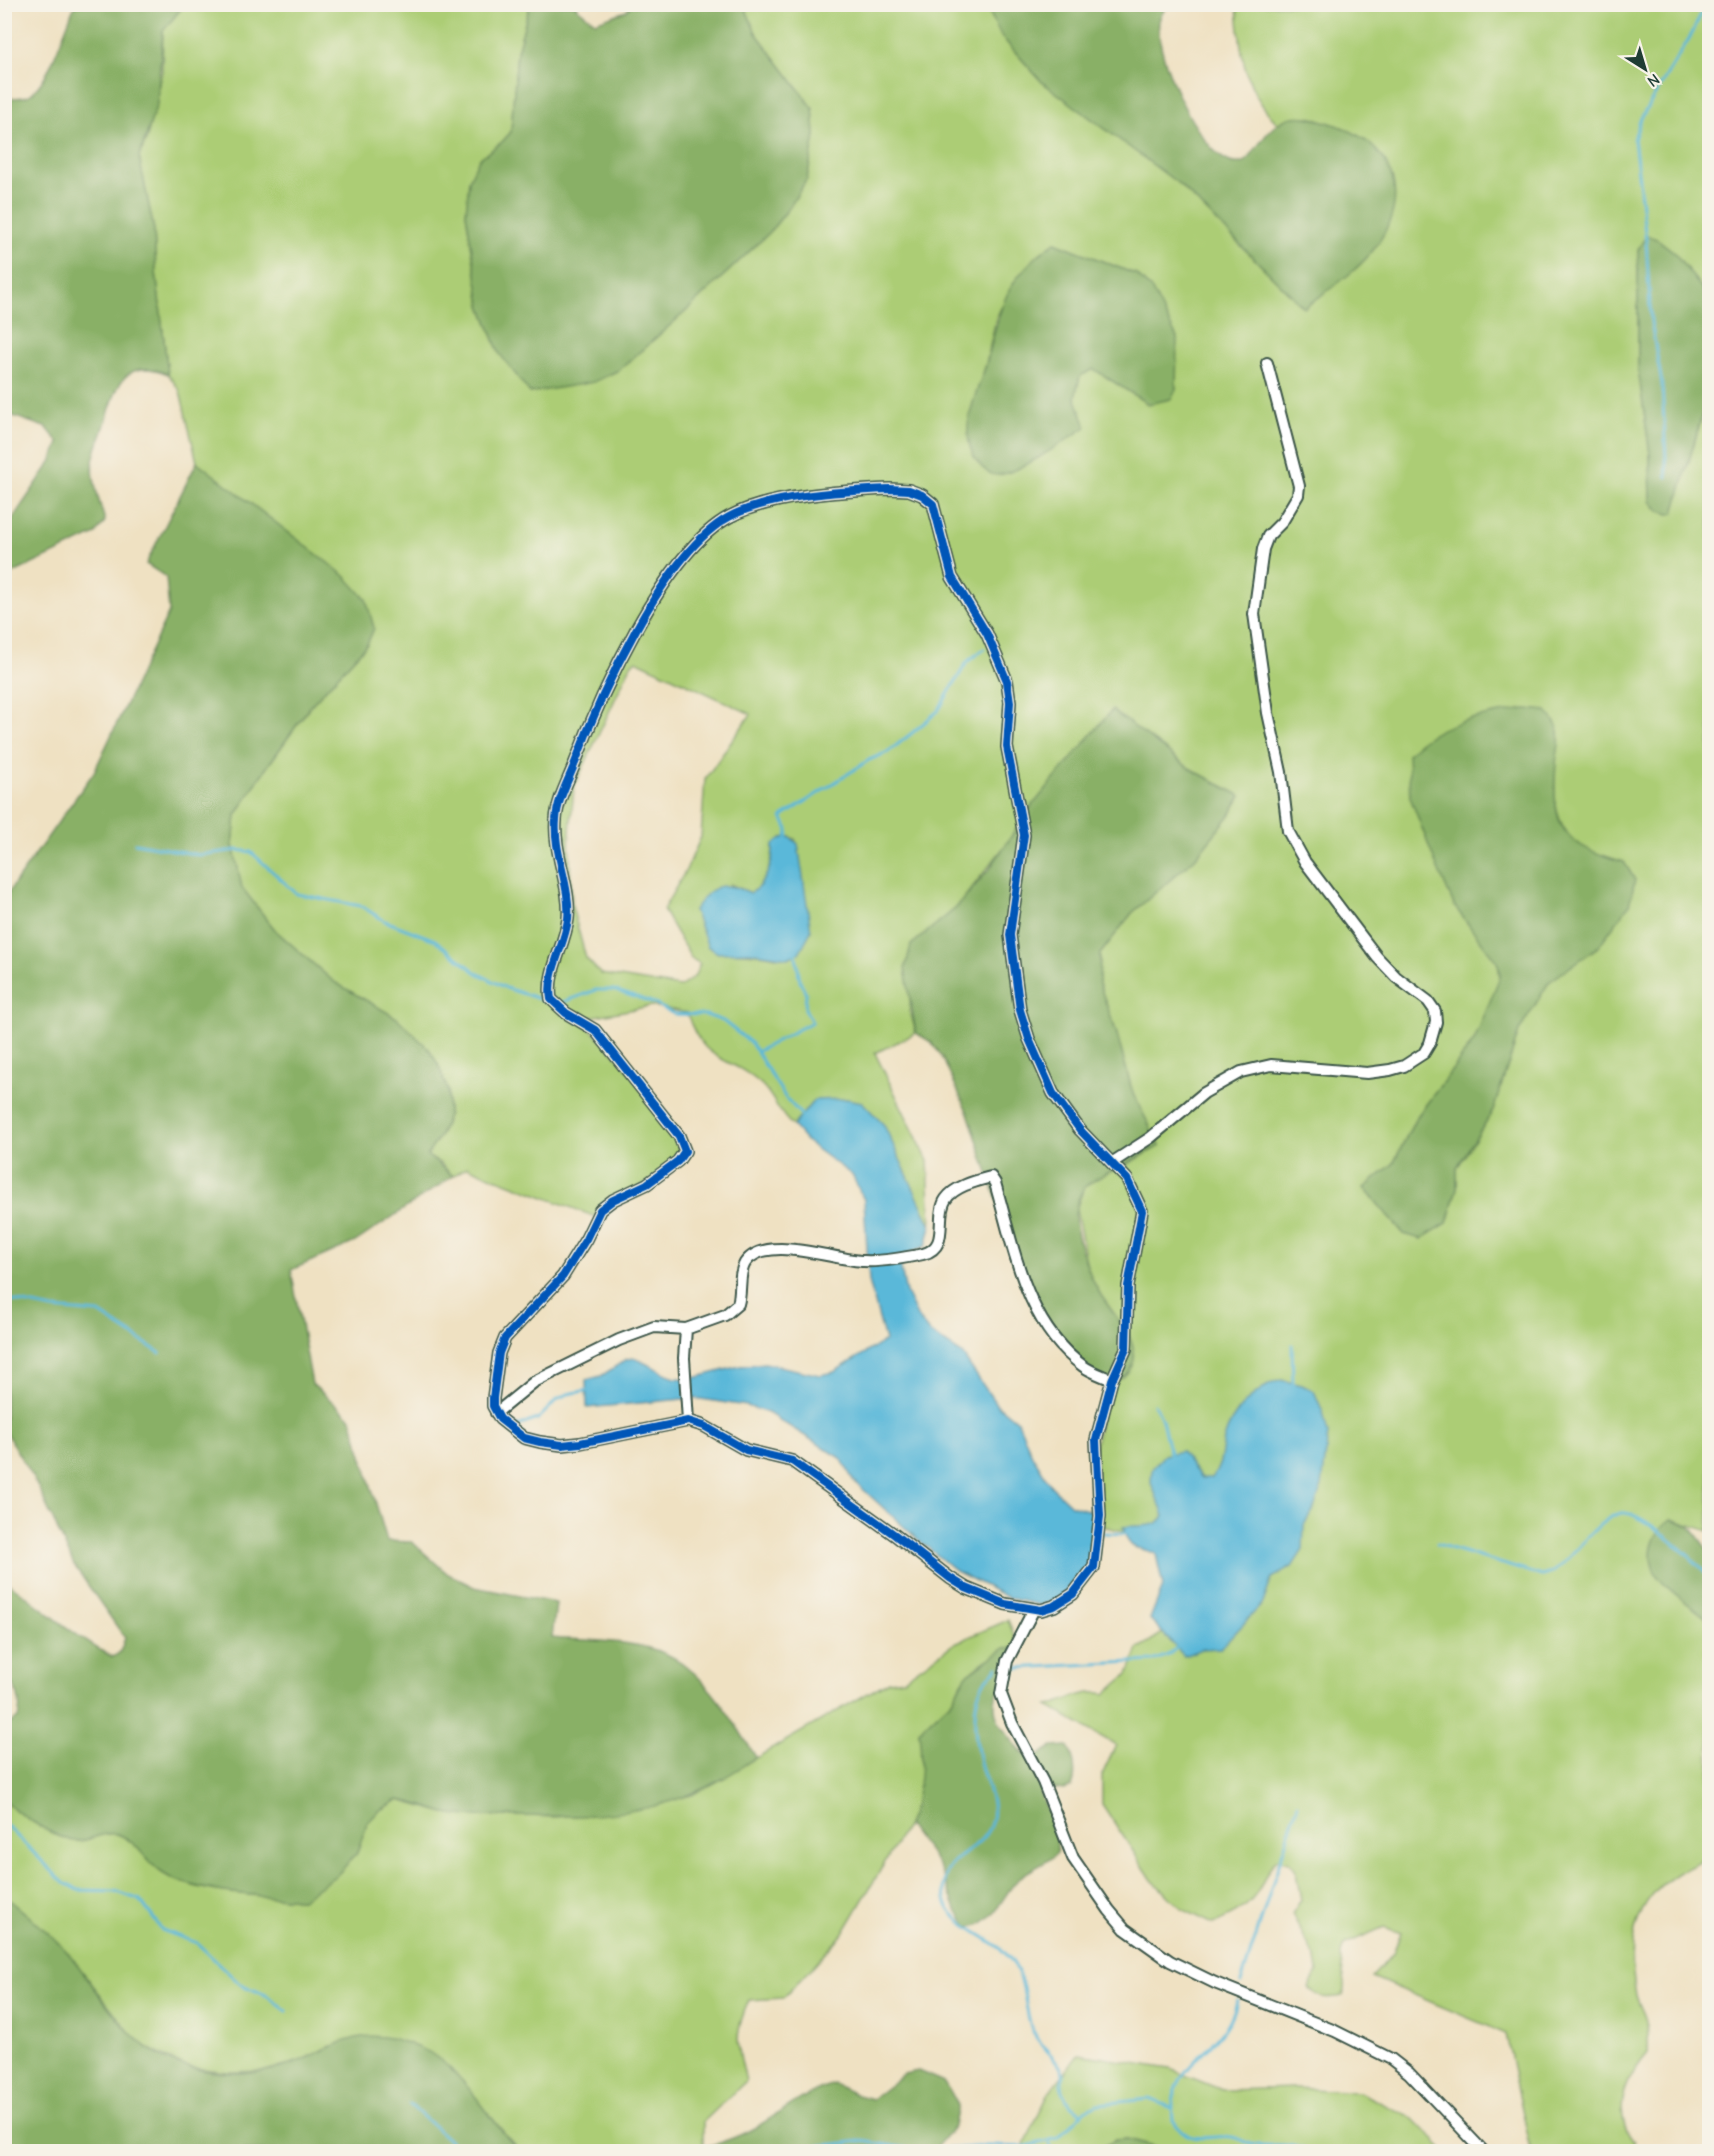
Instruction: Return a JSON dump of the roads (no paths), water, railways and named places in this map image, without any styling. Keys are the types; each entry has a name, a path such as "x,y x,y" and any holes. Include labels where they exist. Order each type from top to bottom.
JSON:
{"street":[{"path":"1113,1162 1150,1138 1204,1093 1241,1072 1256,1066 1271,1065 1366,1073 1390,1070 1404,1066 1424,1053 1430,1043 1436,1022 1435,1011 1428,1002 1396,977 1377,957 1305,862 1288,831 1254,614 1263,549 1268,536 1282,522 1298,495 1299,486 1267,363"},
{"path":"856,490 909,490 922,495 933,504 952,577 987,634 1007,681 1010,702 1007,747 1024,835 1010,935 1012,965 1020,1010 1039,1065 1053,1093 1080,1130 1127,1179 1142,1211 1128,1286 1126,1349 1112,1380 1096,1440 1100,1516 1094,1567 1073,1594 1054,1606 1034,1609 1005,1604 966,1588 792,1461 746,1450 704,1426 688,1421 562,1444 524,1438 496,1413 493,1398 499,1353 512,1328 563,1276 604,1206 647,1184 678,1161 685,1150 678,1136 595,1030 567,1013 551,999 554,971 568,920 568,900 556,820 559,804 580,749 637,628 684,557 720,522 758,504 856,490"},
{"path":"496,1413 534,1382 619,1340 654,1327 686,1329 725,1315 738,1304 744,1264 758,1252 789,1249 866,1261 926,1253 937,1244 941,1234 941,1214 947,1197 959,1189 991,1178 996,1183 1026,1287 1045,1325 1084,1367 1112,1380"},
{"path":"686,1329 684,1358 687,1372 688,1421"},
{"path":"1034,1609 1007,1661 1001,1694 1012,1723 1044,1782 1074,1858 1108,1910 1125,1929 1170,1961 1215,1983 1335,2031 1390,2059 1409,2073 1484,2151"}],"water":[{"path":"790,837 798,844 811,931 799,953 788,958 750,952 718,953 708,947 694,910 700,901 718,887 732,887 751,893 761,884 768,872 773,845 782,838"},
{"path":"847,1099 862,1102 884,1125 931,1226 926,1246 902,1256 901,1269 906,1293 918,1318 930,1333 962,1354 996,1404 1018,1422 1032,1455 1051,1486 1071,1505 1090,1511 1096,1521 1093,1559 1058,1600 1040,1605 1009,1598 956,1571 853,1480 841,1458 768,1413 747,1406 694,1398 587,1408 586,1380 601,1376 627,1359 635,1358 675,1378 690,1379 740,1366 765,1363 820,1375 834,1372 885,1341 869,1281 864,1200 852,1175 807,1142 793,1126 814,1100"},
{"path":"1281,1380 1302,1385 1314,1391 1323,1412 1328,1434 1322,1486 1314,1508 1304,1525 1303,1550 1292,1567 1272,1578 1263,1603 1221,1648 1201,1649 1184,1656 1150,1619 1163,1586 1156,1554 1131,1545 1123,1527 1151,1525 1164,1516 1151,1483 1152,1469 1164,1455 1181,1451 1201,1478 1212,1478 1219,1464 1224,1439 1232,1420 1254,1395"}],"waterway":[{"path":"1667,477 1662,384 1651,322 1646,240 1634,139 1641,118 1693,32 1705,4"},
{"path":"787,841 788,830 782,817 869,760 888,752 912,733 938,711 967,662 984,649"},
{"path":"135,843 199,855 238,850 251,852 297,894 361,906 385,921 435,940 477,973 506,988 549,1002"},
{"path":"758,1051 812,1022 805,1009 806,993 800,981 795,951"},
{"path":"563,1002 596,990 613,990 651,1002 674,1014 706,1015 723,1021 751,1043 785,1097 804,1118"},
{"path":"4,1299 53,1309 99,1313 160,1353"},
{"path":"1292,1345 1293,1386"},
{"path":"515,1427 538,1419 558,1399 568,1394 589,1390"},
{"path":"1154,1404 1161,1418 1172,1457"},
{"path":"1437,1544 1542,1576 1552,1573 1560,1566 1602,1523 1614,1515 1630,1514 1642,1519 1681,1549 1710,1577"},
{"path":"1104,1533 1129,1534"},
{"path":"1015,1668 1153,1661 1168,1655 1179,1646"},
{"path":"998,1667 983,1684 976,1704 975,1716 978,1752 991,1800 992,1820 984,1836 946,1873 945,1899 956,1918 998,1947 1015,1966 1022,1982 1033,2032 1061,2067 1066,2098 1082,2113"},
{"path":"1241,1983 1298,1804"},
{"path":"4,1823 64,1883 79,1890 115,1891 140,1900 162,1930 197,1943 240,1984 268,1996 287,2011"},
{"path":"1237,2001 1231,2019 1221,2033 1178,2083 1173,2100 1173,2120 1179,2129 1193,2137 1232,2137 1250,2144 1287,2145 1310,2152"},
{"path":"766,2152 862,2141 924,2151 988,2146 1024,2147 1058,2138 1087,2109 1098,2104 1149,2099 1173,2108"},
{"path":"409,2104 462,2152"},
{"path":"1049,2142 1053,2152"}]}
